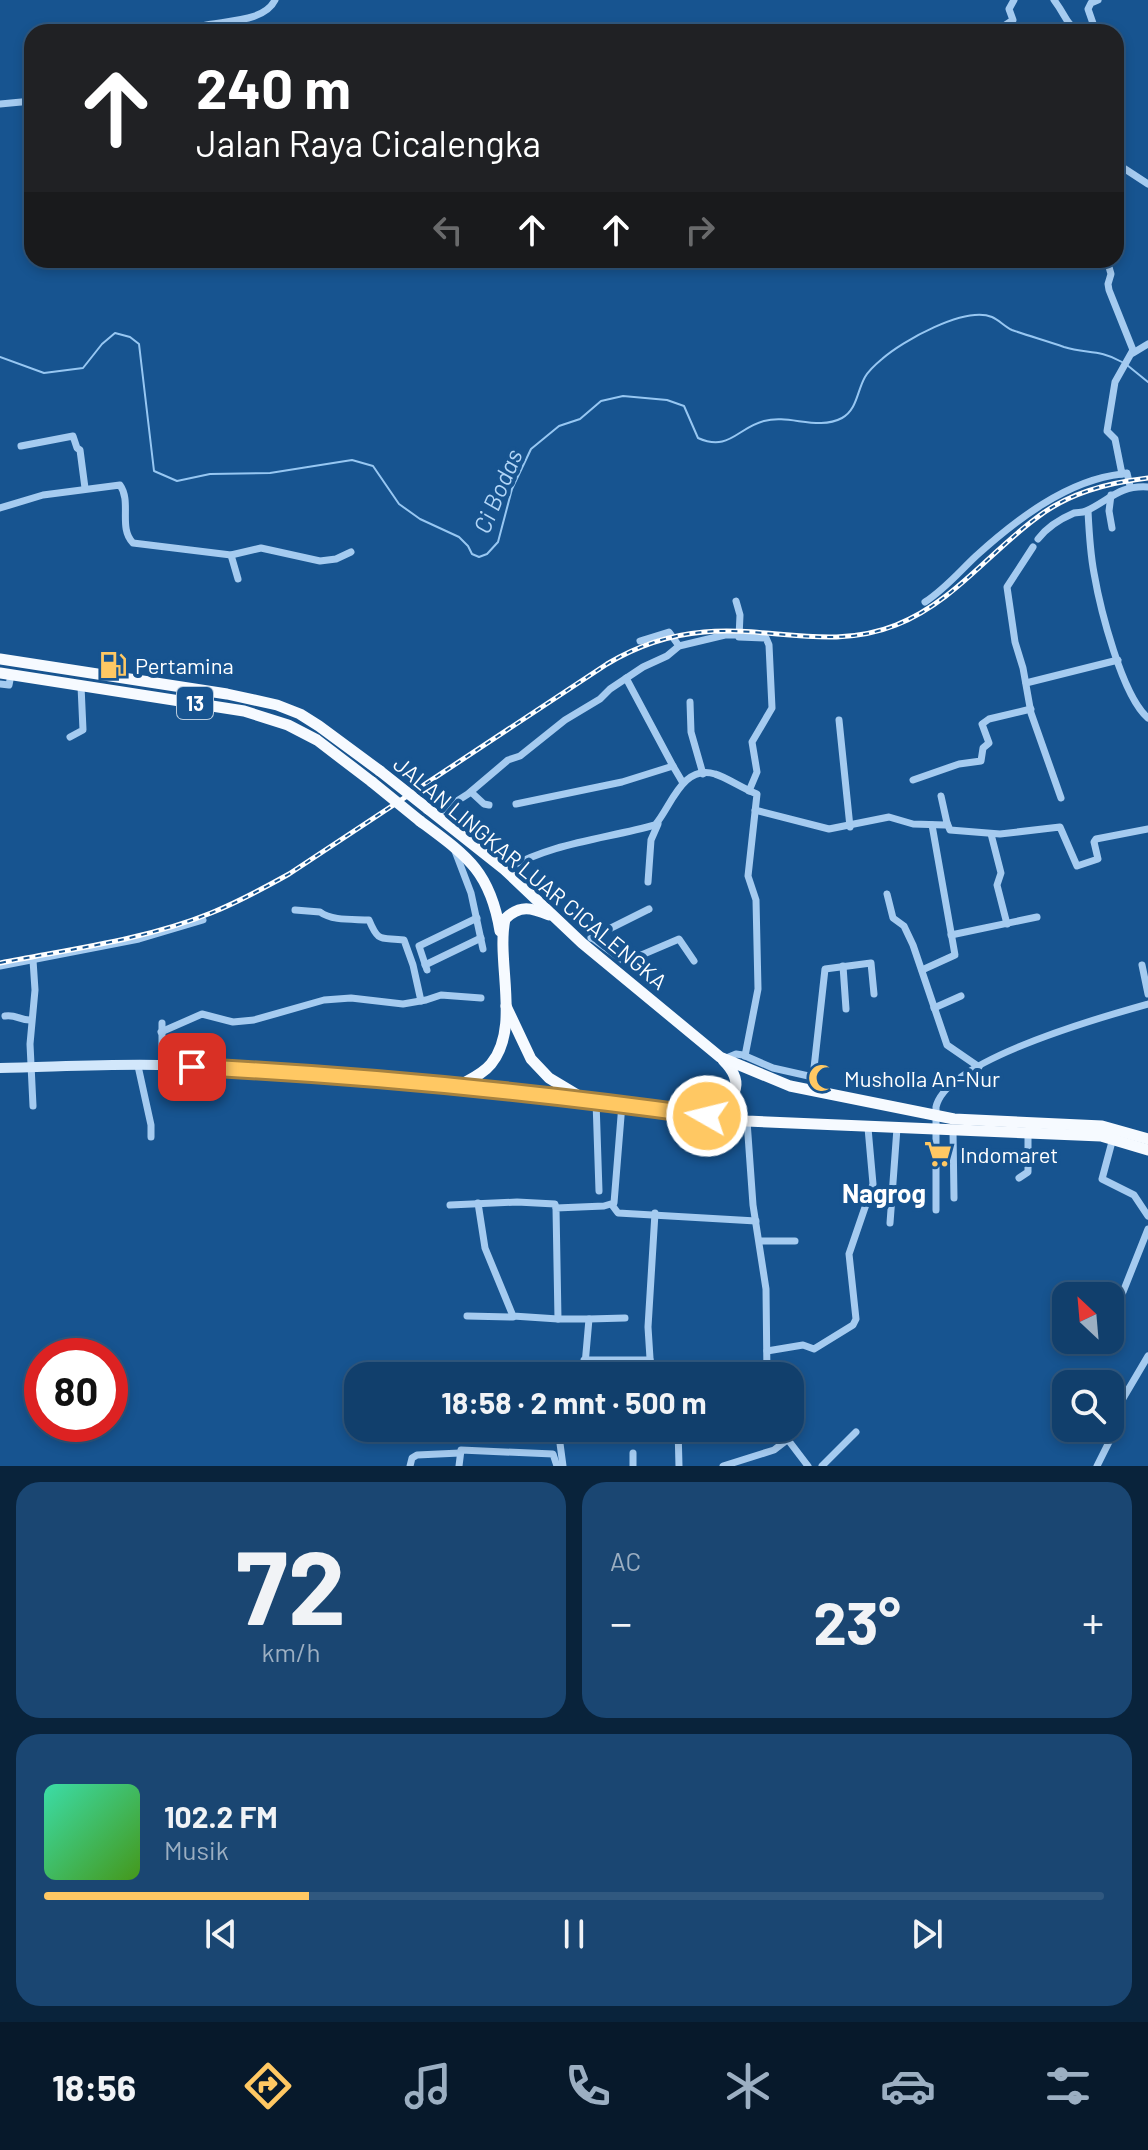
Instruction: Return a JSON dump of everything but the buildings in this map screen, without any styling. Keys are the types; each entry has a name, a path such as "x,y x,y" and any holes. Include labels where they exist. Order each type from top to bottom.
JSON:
{"highway":[{"name":"JALAN LINGKAR LUAR CICALENGKA","path":"0,659 227,694 277,705 300,714 380,771 505,870 554,916 587,940 722,1058 790,1086 936,1115"},
{"name":"JALAN LINGKAR LUAR CICALENGKA","path":"6,674 244,711 288,725 317,740 475,866 486,883 496,910 501,940"},
{"path":"501,940 505,919 522,908 554,916"},
{"name":"13","path":"501,940 506,1006 531,1059 549,1078 590,1100 747,1121 1113,1138 1148,1150"},
{"path":"460,1085 489,1067 495,1058 505,1030 506,1006"},
{"path":"707,1116 731,1100 736,1090 735,1077 722,1058"},
{"name":"13","path":"936,1115 967,1122 1102,1126 1148,1139"}],"main road":[{"path":"0,1068 162,1066 349,1075 590,1100"}],"street":[{"path":"206,24 261,15 270,9 275,0"},
{"path":"1007,24 1013,20 1009,9 1014,0"},
{"path":"1054,0 1069,24"},
{"path":"1093,24 1088,9 1091,3 1098,0"},
{"path":"0,104 24,102"},
{"path":"1124,172 1148,184"},
{"path":"1109,268 1109,290 1128,360"},
{"path":"1122,474 1115,439 1107,431 1115,382 1128,360 1148,344"},
{"path":"21,446 73,436 80,450 85,488"},
{"path":"925,602 1001,534 1038,507 1085,484 1122,474 1127,473 1130,486"},
{"path":"0,508 43,495 113,484 122,487 125,494 127,534 133,543 231,555 261,548 327,561 351,552"},
{"path":"1038,539 1058,521 1088,511 1130,486 1148,487"},
{"path":"1111,495 1109,511 1112,528"},
{"path":"1088,511 1094,574 1118,660 1134,702 1148,718"},
{"path":"1033,547 1007,587 1015,642 1031,709 1061,798"},
{"path":"231,555 238,579"},
{"path":"736,601 740,615 738,635"},
{"path":"640,641 669,632 679,646"},
{"path":"431,812 471,792 508,760 520,756 565,720 653,661 667,656 679,646 725,635 738,635 742,639 766,638 769,645 772,708 752,742 757,772 749,791"},
{"path":"1026,683 1118,660"},
{"path":"0,684 9,685 6,674"},
{"path":"626,678 683,783"},
{"path":"70,737 83,730 81,686"},
{"path":"690,702 691,732 703,774"},
{"path":"913,780 959,764 981,761 983,748 989,743 982,724 989,719 1031,709"},
{"path":"839,720 850,827"},
{"path":"516,804 622,782 673,766"},
{"path":"648,882 651,840 665,807 683,783 703,774 715,774 758,795 748,876 756,900 758,989 745,1056"},
{"path":"471,792 489,805"},
{"path":"941,796 950,830 991,834 1060,827 1078,866 1098,859 1096,839 1148,829"},
{"path":"755,810 820,828 850,827 889,817 913,824 947,823"},
{"path":"505,870 555,848 658,822"},
{"path":"922,970 955,956 932,825"},
{"path":"991,834 1001,873 997,885 1007,924"},
{"path":"453,846 471,893 483,949"},
{"path":"887,894 893,918 909,934 947,1045 979,1067"},
{"path":"587,940 649,909"},
{"path":"295,910 318,911 324,916 347,920 369,920 373,932 382,939 404,940 421,1001"},
{"path":"951,935 1037,917"},
{"path":"477,918 419,946 426,967 481,938"},
{"path":"0,966 139,939 203,920"},
{"path":"587,940 625,962 679,939 694,961"},
{"path":"33,960 33,1106"},
{"path":"722,1058 736,1054 773,1068 813,1077 824,972 828,967 871,963 874,994"},
{"path":"1142,965 1148,994"},
{"path":"843,966 846,1009"},
{"path":"162,1066 161,1028 202,1014 235,1022 298,1009 324,1000 351,998 403,1004 444,994 481,998"},
{"path":"934,1008 961,996"},
{"path":"936,1210 937,1100 979,1067 1050,1033 1148,1004"},
{"path":"5,1016 15,1015 22,1020 31,1020"},
{"path":"138,1066 151,1137"},
{"path":"590,1100 599,1191"},
{"path":"612,1205 617,1197 622,1104"},
{"path":"747,1121 766,1289 767,1362"},
{"path":"767,1351 803,1345 814,1349 853,1325 856,1319 849,1254 873,1184 868,1128"},
{"path":"890,1223 897,1128"},
{"path":"953,1131 954,1198"},
{"path":"1019,1178 1028,1172 1028,1134"},
{"path":"1113,1138 1102,1179 1134,1195 1148,1216"},
{"path":"478,1203 485,1248 513,1317"},
{"path":"450,1205 555,1204 558,1319"},
{"path":"556,1208 612,1205"},
{"path":"612,1205 618,1213 756,1221"},
{"path":"589,1319 584,1360 650,1360 648,1327 655,1213"},
{"path":"1124,1289 1148,1229"},
{"path":"760,1241 795,1241"},
{"path":"467,1316 625,1318"},
{"path":"1097,1466 1114,1432 1115,1412 1148,1356"},
{"path":"822,1466 856,1432"},
{"path":"559,1442 560,1466"},
{"path":"678,1442 679,1466"},
{"path":"723,1466 774,1450 784,1442"},
{"path":"789,1442 808,1466"},
{"path":"410,1466 412,1458 417,1455 460,1453 463,1450 553,1454 560,1466"},
{"path":"459,1466 460,1453"},
{"path":"633,1453 633,1466"}],"waterway":[{"name":"Ci Bodas","path":"0,357 44,373 83,368 115,333 130,337 139,344 154,471 177,481 210,474 270,473 352,460 373,466 399,504 420,519 459,537 472,554 479,557 487,554 498,542 512,489 531,449 559,426 580,419 601,401 623,396 667,400 684,406 698,438 709,442 725,441 755,424 774,419 833,422 847,415 867,374 891,352 934,327 966,316 992,317 1009,329 1122,362"},
{"name":"Ci Bodas","path":"1127,365 1148,382"}],"railway":[{"path":"0,963 160,930 241,900 289,874 607,664 630,652 666,639 704,632 824,637 872,633 896,625 935,604 1018,533 1061,502 1088,491 1148,478"}],"place":[{"name":"Pertamina","path":"113,665"},
{"name":"Musholla An-Nur","path":"822,1078"},
{"name":"Indomaret","path":"938,1154"}],"district":[{"name":"Nagrog","path":"884,1192"}],"route":[{"path":"192,1067 349,1075 460,1085 707,1116"}]}
